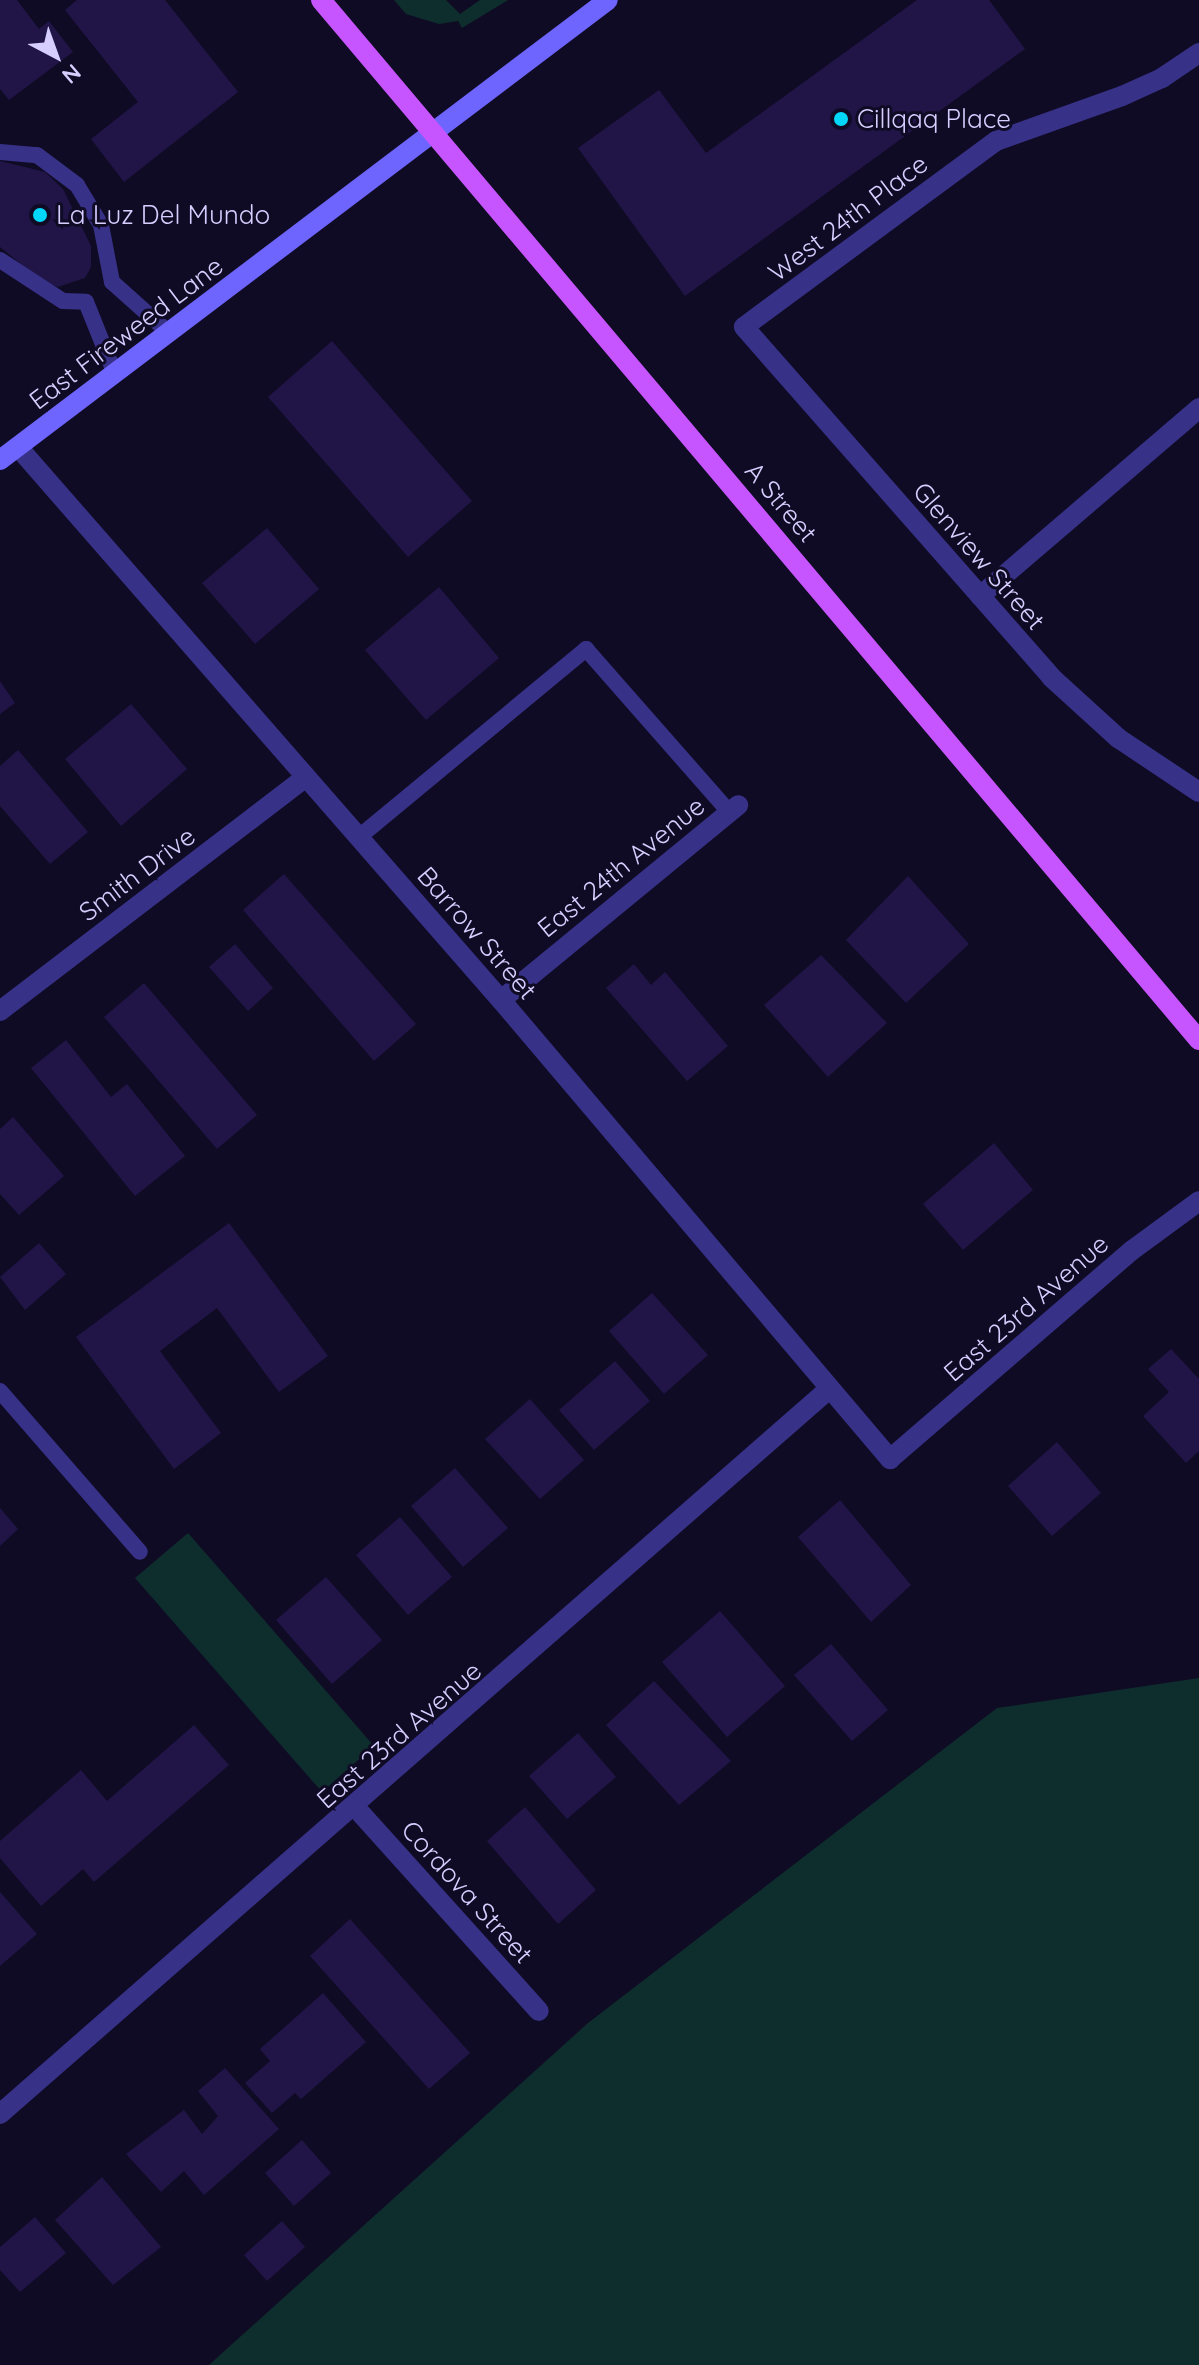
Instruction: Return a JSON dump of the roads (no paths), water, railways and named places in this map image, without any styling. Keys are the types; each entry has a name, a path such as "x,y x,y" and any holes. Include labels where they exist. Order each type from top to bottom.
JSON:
{"main road":[{"name":"A Street","path":"321,0 436,132 1199,1040"},
{"name":"East Fireweed Lane","path":"0,460 608,0"}],"street":[{"name":"West 24th Place","path":"744,327 996,141 1122,96 1162,78 1199,53"},
{"name":"Glenview Street","path":"744,327 1051,677 1118,738 1199,792"},
{"path":"980,596 1199,408"},
{"name":"Barrow Street","path":"18,447 501,1000 828,1390 890,1459"},
{"name":"Smith Drive","path":"0,1011 306,777"},
{"name":"East 24th Avenue","path":"501,1000 734,808"},
{"name":"East 23rd Avenue","path":"890,1459 1131,1251 1199,1201"},
{"name":"East 23rd Avenue","path":"0,2114 356,1808 828,1390"},
{"name":"Cordova Street","path":"356,1808 539,2011"}],"lane":[{"path":"0,152 37,155 77,185 101,225 112,282 169,333"},
{"path":"0,260 63,301 86,302 115,374"},
{"path":"359,837 586,649 734,808"},
{"path":"0,1391 140,1552"}],"place":[{"name":"Cillqaq Place","path":"841,119"},
{"name":"La Luz Del Mundo","path":"40,215"}]}
